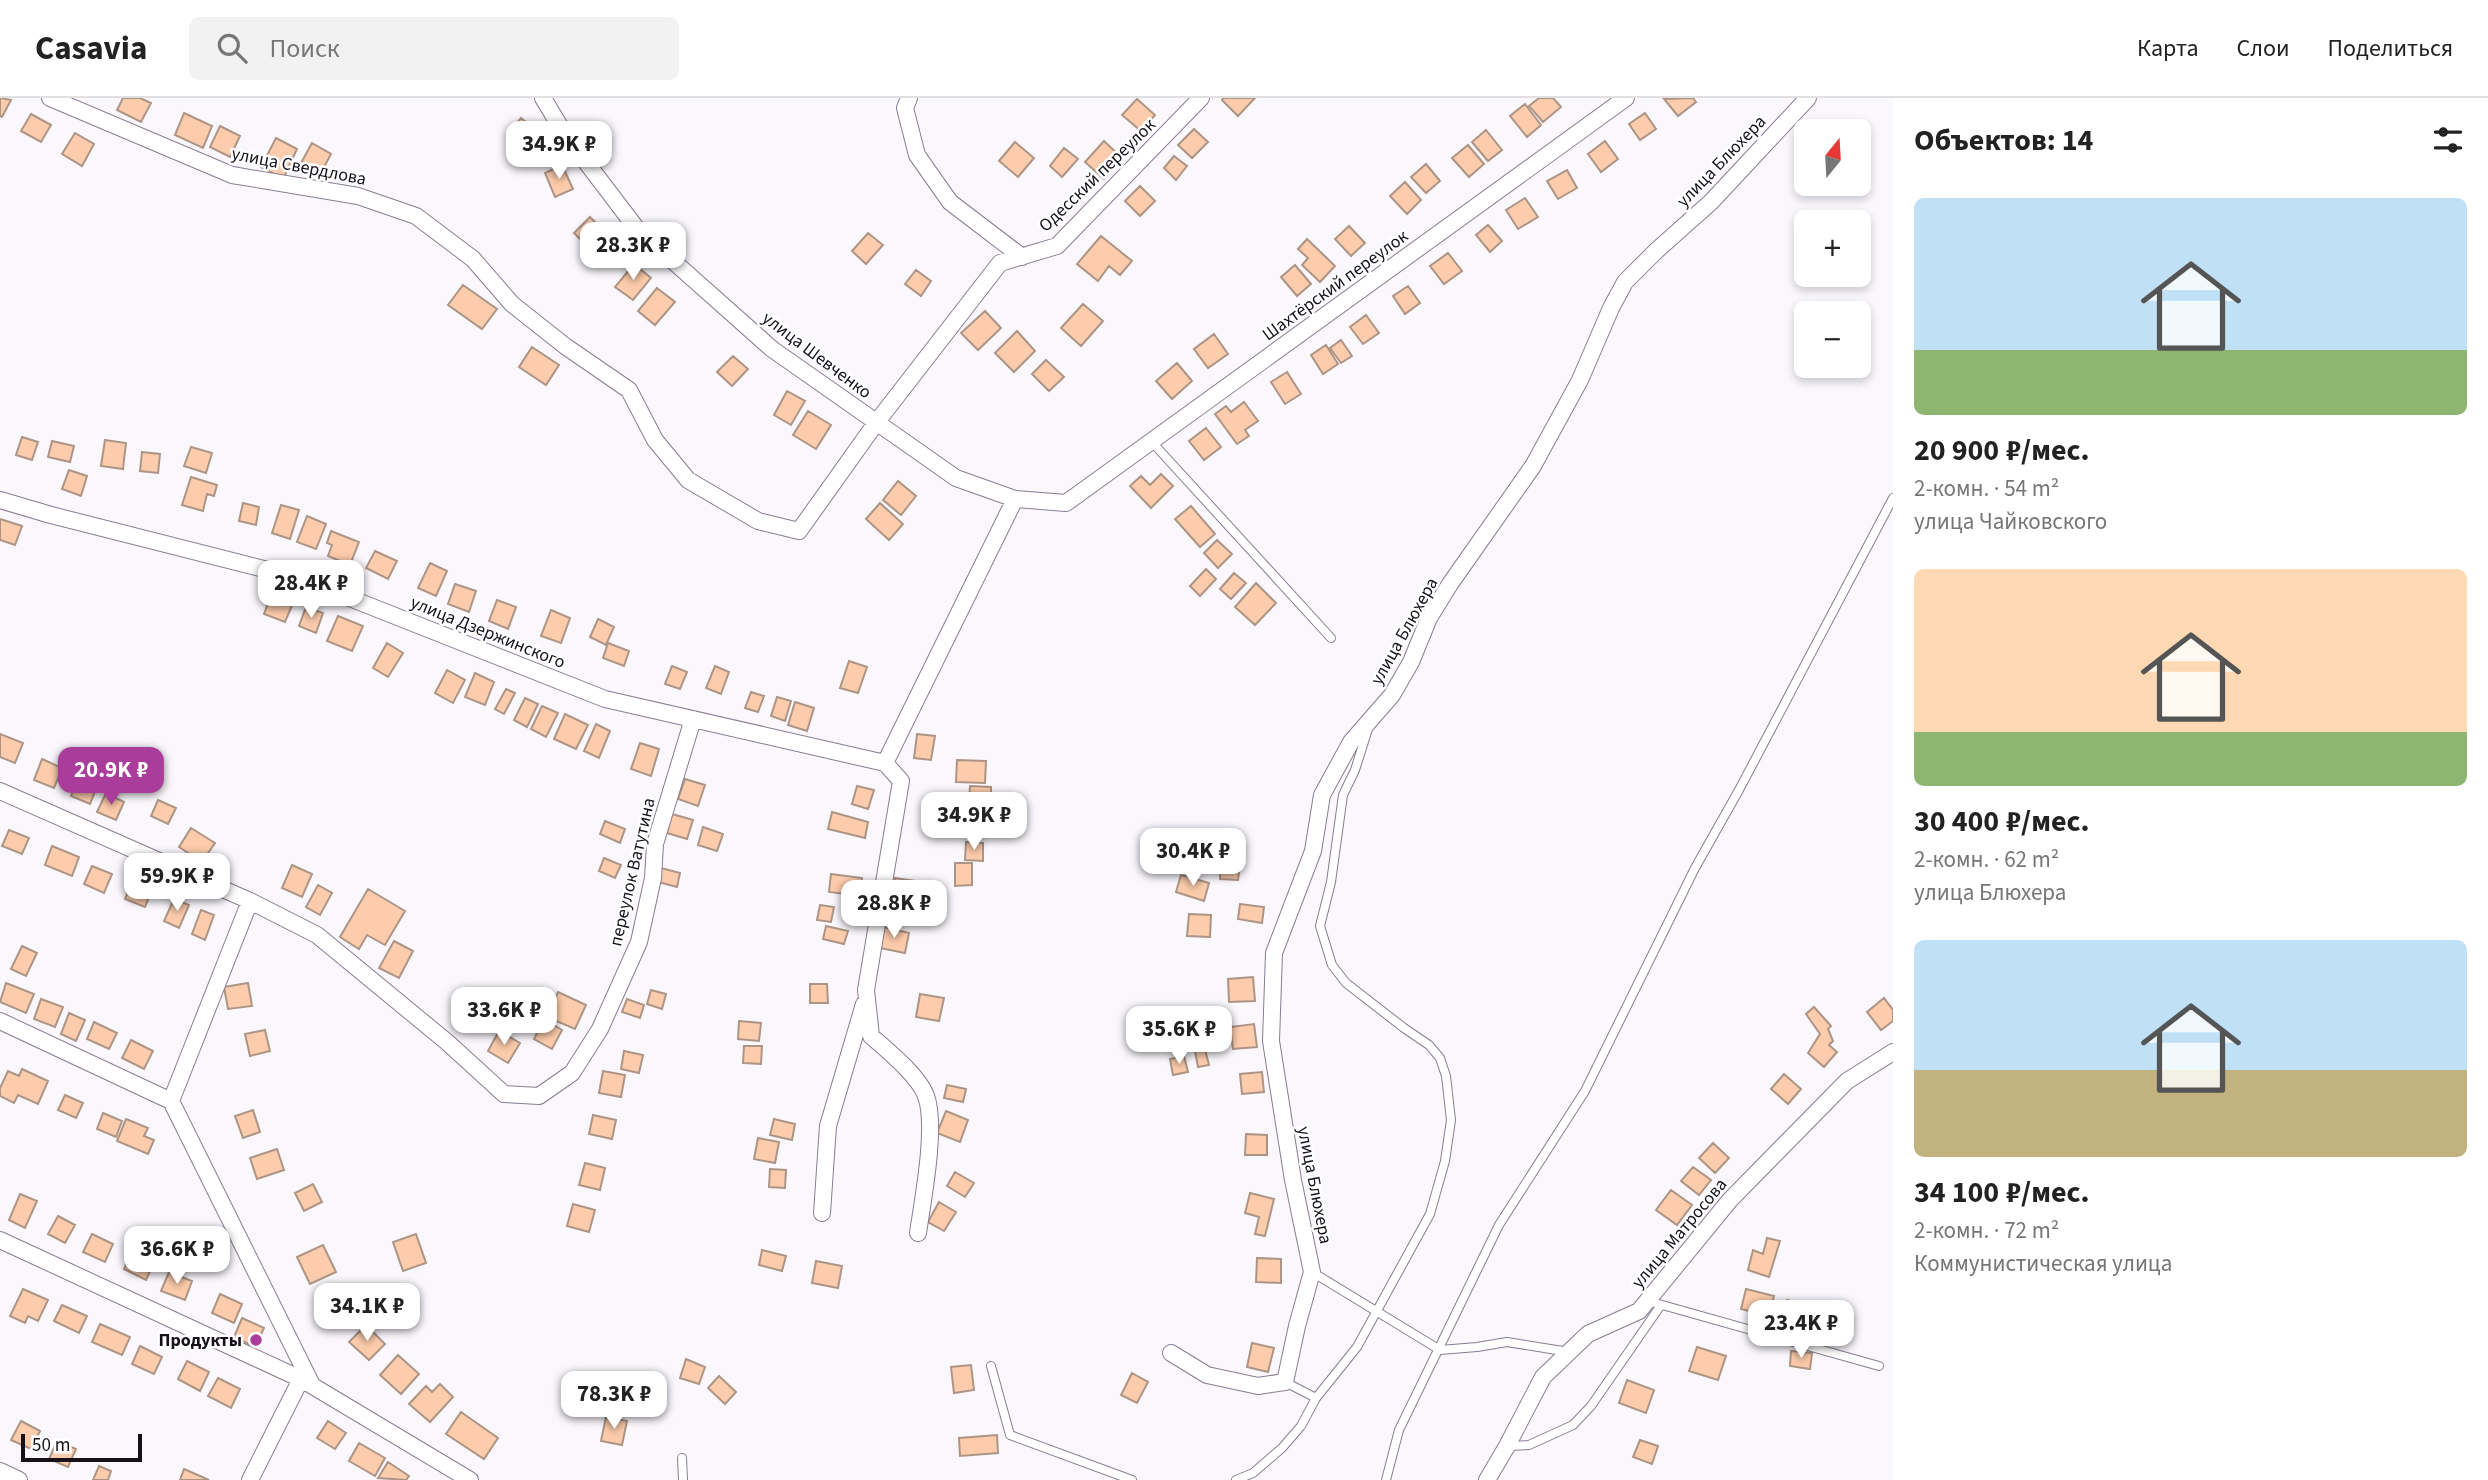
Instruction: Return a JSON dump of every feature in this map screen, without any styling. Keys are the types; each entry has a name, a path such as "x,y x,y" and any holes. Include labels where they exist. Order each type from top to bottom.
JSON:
{"street":[{"name":"улица Свердлова","path":"50,98 232,175 358,196 416,216 473,259 512,304 565,346 629,390 656,440 688,480 758,521 799,531 876,423"},
{"name":"улица Шевченко","path":"543,98 564,133 637,229 772,349 956,478 1015,499 1066,503"},
{"path":"909,98 905,108 917,155 950,202 1022,257"},
{"name":"Одесский переулок","path":"876,423 1000,263 1057,246 1201,98"},
{"name":"Шахтёрский переулок","path":"1066,503 1626,98"},
{"name":"улица Блюхера","path":"1312,1272 1293,1180 1271,1041 1274,953 1313,851 1322,795 1351,741 1392,695 1411,662 1429,618 1450,584 1534,466 1580,380 1625,282 1711,202 1808,98"},
{"path":"822,1213 828,1126 867,995 901,781 885,763 1015,499"},
{"name":"улица Дзержинского","path":"0,500 299,578 605,699 885,763"},
{"name":"переулок Ватутина","path":"250,901 317,935 447,1042 504,1094 539,1096 572,1073 600,1029 639,942 653,878 655,844 693,719"},
{"path":"0,791 250,901 171,1101"},
{"path":"867,995 871,1036 902,1063 926,1094 930,1119 926,1178 918,1233"},
{"path":"0,1021 171,1101 306,1382"},
{"name":"улица Матросова","path":"1487,1480 1543,1377 1587,1334 1654,1303 1730,1200 1847,1081 1893,1052"},
{"path":"0,1240 306,1382 470,1480"},
{"path":"1171,1353 1206,1375 1258,1386 1285,1382 1312,1272"},
{"path":"250,1480 306,1382"},
{"path":"0,1471 19,1480"}],"lane":[{"path":"1151,441 1331,638"},
{"path":"1386,1480 1399,1430 1499,1225 1585,1091 1695,868 1893,498"},
{"path":"1236,1480 1253,1473 1282,1448 1301,1426 1316,1398 1357,1348 1430,1214 1446,1161 1451,1120 1446,1076 1440,1058 1429,1045 1346,983 1332,965 1320,926 1331,882 1343,795 1355,770 1371,719"},
{"path":"1312,1272 1440,1350 1507,1342 1569,1352"},
{"path":"1507,1446 1529,1445 1573,1425 1591,1406 1654,1303 1879,1366"},
{"path":"991,1366 1010,1435 1132,1480"},
{"path":"1285,1382 1316,1398"},
{"path":"682,1458 683,1480"}],"building":[{"path":"0,98 11,100 2,117 0,116"},
{"path":"123,98 140,98 151,103 141,122 117,110"},
{"path":"1223,98 1255,98 1238,116"},
{"path":"1539,98 1553,98 1561,107 1543,122 1529,106"},
{"path":"1693,98 1696,102 1678,116 1664,99"},
{"path":"1137,99 1155,115 1141,131 1122,115"},
{"path":"1525,104 1541,125 1527,137 1510,116"},
{"path":"184,113 212,126 203,148 175,135"},
{"path":"1645,113 1656,129 1640,140 1629,124"},
{"path":"31,114 51,125 41,142 21,131"},
{"path":"521,118 535,129 522,147 507,135"},
{"path":"220,126 240,136 230,157 210,147"},
{"path":"1194,129 1208,142 1192,158 1178,145"},
{"path":"1486,130 1502,150 1488,161 1472,142"},
{"path":"75,133 94,144 82,166 62,154"},
{"path":"276,138 297,149 283,179 261,167"},
{"path":"535,138 547,151 535,163 522,150"},
{"path":"1104,141 1122,158 1104,179 1085,162"},
{"path":"1605,141 1618,159 1601,172 1588,154"},
{"path":"1015,142 1034,158 1018,177 999,161"},
{"path":"312,143 331,154 321,173 301,163"},
{"path":"1468,145 1484,164 1469,177 1452,158"},
{"path":"1064,148 1078,159 1062,177 1050,166"},
{"path":"1174,156 1187,166 1176,180 1164,168"},
{"path":"1426,164 1440,181 1426,193 1411,177"},
{"path":"562,165 573,189 555,197 545,173"},
{"path":"1567,170 1577,188 1558,199 1547,181"},
{"path":"1405,182 1421,200 1407,214 1390,196"},
{"path":"1140,186 1155,201 1140,216 1125,201"},
{"path":"1525,198 1538,217 1518,229 1506,210"},
{"path":"590,217 605,232 589,248 574,233"},
{"path":"1488,225 1502,241 1490,252 1476,235"},
{"path":"1349,226 1365,243 1351,256 1335,239"},
{"path":"868,233 883,245 866,264 852,251"},
{"path":"1101,236 1132,261 1120,275 1109,266 1098,281 1077,264"},
{"path":"1307,239 1335,266 1320,282 1302,265 1308,258 1298,249"},
{"path":"1448,253 1462,271 1444,284 1430,266"},
{"path":"634,264 651,278 633,300 615,287"},
{"path":"1295,265 1311,284 1297,296 1281,277"},
{"path":"916,270 931,281 921,296 905,284"},
{"path":"463,285 497,309 482,329 448,305"},
{"path":"1408,286 1420,303 1405,314 1393,296"},
{"path":"657,288 675,302 655,325 638,311"},
{"path":"1083,304 1103,321 1081,346 1061,328"},
{"path":"985,311 1001,328 978,350 961,333"},
{"path":"1366,315 1379,333 1363,344 1350,327"},
{"path":"1017,331 1035,351 1014,372 995,353"},
{"path":"1214,334 1228,354 1208,368 1194,349"},
{"path":"1341,340 1352,356 1341,363 1330,348"},
{"path":"1326,345 1338,364 1323,374 1311,355"},
{"path":"532,347 559,365 546,385 519,367"},
{"path":"733,356 748,369 732,386 717,372"},
{"path":"1046,360 1064,377 1049,391 1032,374"},
{"path":"1177,363 1192,381 1172,399 1156,381"},
{"path":"1287,372 1301,394 1285,404 1271,382"},
{"path":"787,391 805,401 791,425 774,415"},
{"path":"1244,402 1258,421 1245,430 1249,436 1237,444 1215,414 1226,406 1231,412"},
{"path":"808,411 831,425 816,449 793,435"},
{"path":"1206,428 1221,447 1204,460 1189,441"},
{"path":"22,437 38,442 32,460 16,455"},
{"path":"105,440 126,443 123,469 101,466"},
{"path":"52,441 74,446 70,462 48,457"},
{"path":"191,447 212,453 206,473 184,466"},
{"path":"142,452 160,454 158,473 140,471"},
{"path":"69,470 87,476 81,496 62,489"},
{"path":"1161,474 1173,486 1151,508 1130,486 1141,476 1150,485"},
{"path":"191,477 217,485 214,496 207,494 203,511 182,505"},
{"path":"898,481 916,496 901,515 883,500"},
{"path":"243,503 259,507 256,525 239,521"},
{"path":"880,503 903,524 889,540 866,519"},
{"path":"281,505 299,510 290,539 272,533"},
{"path":"1191,506 1215,534 1200,547 1175,519"},
{"path":"307,516 326,524 316,549 297,542"},
{"path":"0,519 22,526 15,545 0,540"},
{"path":"331,531 359,542 350,565 328,556 332,545 327,543"},
{"path":"1217,540 1232,554 1218,568 1204,553"},
{"path":"375,551 397,561 388,579 366,568"},
{"path":"430,563 447,571 436,596 418,588"},
{"path":"1206,569 1216,579 1200,596 1190,586"},
{"path":"1234,573 1246,583 1231,599 1220,589"},
{"path":"1256,583 1276,603 1255,625 1235,607"},
{"path":"455,584 476,591 469,612 448,604"},
{"path":"271,595 293,603 285,622 264,614"},
{"path":"497,600 516,607 508,629 489,621"},
{"path":"306,607 323,613 316,633 299,626"},
{"path":"551,610 570,618 561,643 541,636"},
{"path":"338,616 363,626 352,651 327,641"},
{"path":"598,619 614,627 606,645 590,637"},
{"path":"387,643 403,653 388,677 373,668"},
{"path":"608,643 629,651 624,666 603,658"},
{"path":"849,661 867,667 858,693 840,688"},
{"path":"672,666 687,672 680,689 665,684"},
{"path":"715,666 729,672 721,694 706,688"},
{"path":"447,670 465,680 453,703 435,693"},
{"path":"475,673 494,682 485,705 465,697"},
{"path":"506,689 515,693 504,714 495,709"},
{"path":"751,692 764,696 758,712 745,708"},
{"path":"777,697 791,701 785,721 771,716"},
{"path":"525,698 538,704 527,727 514,720"},
{"path":"795,702 814,708 807,731 788,725"},
{"path":"542,706 558,713 546,737 531,729"},
{"path":"565,714 588,725 576,749 554,739"},
{"path":"596,724 610,731 599,758 584,751"},
{"path":"0,734 23,743 15,763 0,757"},
{"path":"917,734 935,736 931,760 914,758"},
{"path":"640,743 659,749 651,776 631,769"},
{"path":"42,759 62,768 54,788 34,780"},
{"path":"957,760 986,761 985,783 956,782"},
{"path":"83,766 102,774 90,804 71,796"},
{"path":"685,779 705,785 698,806 678,799"},
{"path":"857,786 874,790 868,809 852,804"},
{"path":"970,786 991,787 991,805 969,804"},
{"path":"106,793 124,802 116,820 97,812"},
{"path":"158,800 176,808 168,824 151,816"},
{"path":"997,803 1024,803 1025,824 997,824"},
{"path":"832,812 868,822 865,838 828,829"},
{"path":"672,814 693,820 687,839 667,833"},
{"path":"605,821 625,829 620,843 600,834"},
{"path":"703,827 723,834 717,851 698,845"},
{"path":"191,828 215,843 202,862 179,847"},
{"path":"9,830 29,838 22,854 2,846"},
{"path":"966,842 983,843 983,861 965,860"},
{"path":"52,846 79,857 72,876 45,865"},
{"path":"604,858 621,865 615,878 599,871"},
{"path":"955,863 972,863 972,885 955,886"},
{"path":"1221,863 1240,864 1238,880 1220,879"},
{"path":"292,865 312,874 302,897 282,888"},
{"path":"92,866 112,874 104,893 84,884"},
{"path":"661,868 680,873 677,887 658,882"},
{"path":"831,874 862,878 859,896 829,892"},
{"path":"1181,875 1209,883 1204,901 1176,892"},
{"path":"895,878 916,881 911,907 891,903"},
{"path":"133,879 153,887 145,907 125,899"},
{"path":"318,885 332,893 320,915 306,907"},
{"path":"368,889 405,911 385,945 367,935 359,949 340,937"},
{"path":"174,899 189,905 179,928 164,921"},
{"path":"1240,904 1264,907 1262,923 1238,919"},
{"path":"820,905 834,907 831,922 817,920"},
{"path":"201,910 214,915 205,940 192,934"},
{"path":"1189,914 1211,915 1210,937 1187,936"},
{"path":"826,926 848,931 844,944 823,939"},
{"path":"884,927 909,933 905,953 880,948"},
{"path":"394,941 413,951 399,978 379,968"},
{"path":"22,946 37,953 26,976 11,969"},
{"path":"1253,977 1255,1001 1229,1002 1228,979"},
{"path":"6,983 34,994 26,1013 0,1002"},
{"path":"248,983 252,1006 228,1009 224,987"},
{"path":"810,984 827,984 828,1003 810,1003"},
{"path":"651,990 666,994 662,1009 647,1004"},
{"path":"558,992 586,1005 575,1029 547,1017"},
{"path":"920,994 944,998 939,1021 916,1017"},
{"path":"1884,998 1893,1010 1893,1021 1881,1030 1867,1012"},
{"path":"41,999 63,1007 55,1027 34,1019"},
{"path":"627,999 644,1005 640,1018 622,1012"},
{"path":"1814,1007 1831,1026 1828,1029 1833,1041 1829,1045 1837,1052 1824,1067 1808,1053 1820,1034 1806,1014"},
{"path":"69,1013 85,1020 76,1041 61,1034"},
{"path":"544,1019 562,1030 552,1049 534,1039"},
{"path":"739,1021 761,1023 759,1041 738,1039"},
{"path":"94,1022 117,1033 109,1049 87,1039"},
{"path":"1254,1024 1257,1047 1233,1049 1230,1027"},
{"path":"265,1030 270,1051 250,1056 245,1034"},
{"path":"499,1031 520,1043 508,1063 488,1051"},
{"path":"131,1040 153,1051 144,1069 122,1058"},
{"path":"744,1046 762,1046 761,1064 743,1063"},
{"path":"1205,1049 1209,1065 1198,1067 1195,1051"},
{"path":"624,1051 643,1055 639,1073 621,1069"},
{"path":"1184,1056 1188,1072 1173,1075 1170,1059"},
{"path":"22,1069 48,1081 38,1104 18,1095 14,1103 0,1096 0,1088 8,1071 19,1076"},
{"path":"603,1071 625,1075 621,1097 599,1093"},
{"path":"1262,1072 1264,1092 1242,1094 1240,1074"},
{"path":"1784,1074 1801,1089 1788,1104 1771,1089"},
{"path":"947,1085 966,1089 963,1102 944,1098"},
{"path":"65,1095 83,1103 76,1118 58,1110"},
{"path":"253,1110 260,1132 243,1138 235,1116"},
{"path":"946,1111 968,1120 960,1142 937,1133"},
{"path":"103,1113 122,1121 116,1137 97,1129"},
{"path":"593,1115 616,1120 612,1139 589,1134"},
{"path":"126,1119 148,1128 144,1136 154,1140 148,1154 117,1141"},
{"path":"774,1119 795,1124 792,1140 770,1135"},
{"path":"1246,1134 1267,1135 1267,1155 1245,1155"},
{"path":"758,1138 779,1142 775,1163 754,1159"},
{"path":"1713,1143 1729,1158 1715,1173 1699,1158"},
{"path":"277,1149 284,1170 257,1179 250,1158"},
{"path":"585,1163 605,1168 600,1190 579,1185"},
{"path":"1693,1167 1711,1180 1699,1195 1681,1181"},
{"path":"770,1169 786,1170 785,1188 769,1187"},
{"path":"955,1172 974,1183 965,1197 947,1186"},
{"path":"313,1184 322,1202 304,1211 295,1193"},
{"path":"1671,1190 1692,1205 1677,1225 1656,1210"},
{"path":"1250,1193 1274,1199 1265,1236 1255,1234 1259,1217 1245,1213"},
{"path":"20,1194 37,1201 25,1228 9,1220"},
{"path":"939,1202 956,1212 944,1231 928,1222"},
{"path":"573,1204 595,1210 589,1232 567,1226"},
{"path":"58,1216 75,1225 65,1243 48,1234"},
{"path":"92,1234 113,1244 105,1262 83,1252"},
{"path":"416,1234 426,1263 403,1271 393,1242"},
{"path":"1767,1238 1780,1241 1769,1277 1748,1270 1753,1250 1763,1254"},
{"path":"323,1245 336,1272 310,1284 297,1257"},
{"path":"762,1250 786,1256 782,1271 759,1265"},
{"path":"132,1252 154,1263 146,1280 124,1269"},
{"path":"1257,1258 1281,1259 1281,1283 1256,1282"},
{"path":"816,1261 842,1266 838,1288 812,1283"},
{"path":"169,1272 192,1281 185,1300 161,1291"},
{"path":"23,1289 48,1300 38,1321 28,1316 25,1323 10,1316"},
{"path":"1746,1289 1774,1296 1769,1316 1741,1309"},
{"path":"220,1294 242,1304 234,1323 212,1313"},
{"path":"1787,1300 1813,1307 1808,1328 1782,1321"},
{"path":"62,1305 87,1316 79,1333 54,1321"},
{"path":"242,1318 264,1328 255,1347 234,1337"},
{"path":"100,1324 130,1337 122,1355 92,1342"},
{"path":"366,1325 385,1344 369,1360 349,1342"},
{"path":"1252,1343 1274,1348 1268,1372 1247,1367"},
{"path":"140,1346 162,1357 154,1374 132,1364"},
{"path":"1697,1347 1726,1356 1718,1380 1689,1371"},
{"path":"1791,1351 1812,1353 1810,1369 1790,1366"},
{"path":"398,1355 419,1374 401,1394 380,1375"},
{"path":"686,1359 705,1367 699,1384 680,1378"},
{"path":"187,1361 209,1372 200,1391 178,1379"},
{"path":"971,1365 974,1390 954,1393 951,1367"},
{"path":"1132,1373 1148,1382 1137,1403 1121,1395"},
{"path":"719,1376 736,1392 725,1404 708,1388"},
{"path":"218,1378 240,1389 231,1408 208,1396"},
{"path":"1627,1380 1654,1390 1646,1413 1619,1403"},
{"path":"440,1384 453,1397 430,1422 409,1404 426,1386 432,1392"},
{"path":"461,1412 498,1438 484,1459 446,1434"},
{"path":"606,1417 627,1421 622,1445 601,1441"},
{"path":"21,1421 40,1431 31,1449 11,1440"},
{"path":"328,1421 346,1433 335,1449 317,1438"},
{"path":"997,1435 998,1453 960,1456 959,1438"},
{"path":"1640,1440 1658,1446 1652,1464 1633,1457"},
{"path":"57,1441 76,1449 68,1467 49,1459"},
{"path":"359,1443 385,1458 375,1476 349,1461"},
{"path":"388,1462 409,1476 406,1480 378,1478"},
{"path":"99,1466 111,1471 108,1480 93,1480"},
{"path":"184,1469 209,1480 180,1480"}],"place":[{"name":"Продукты","path":"256,1340"}]}
